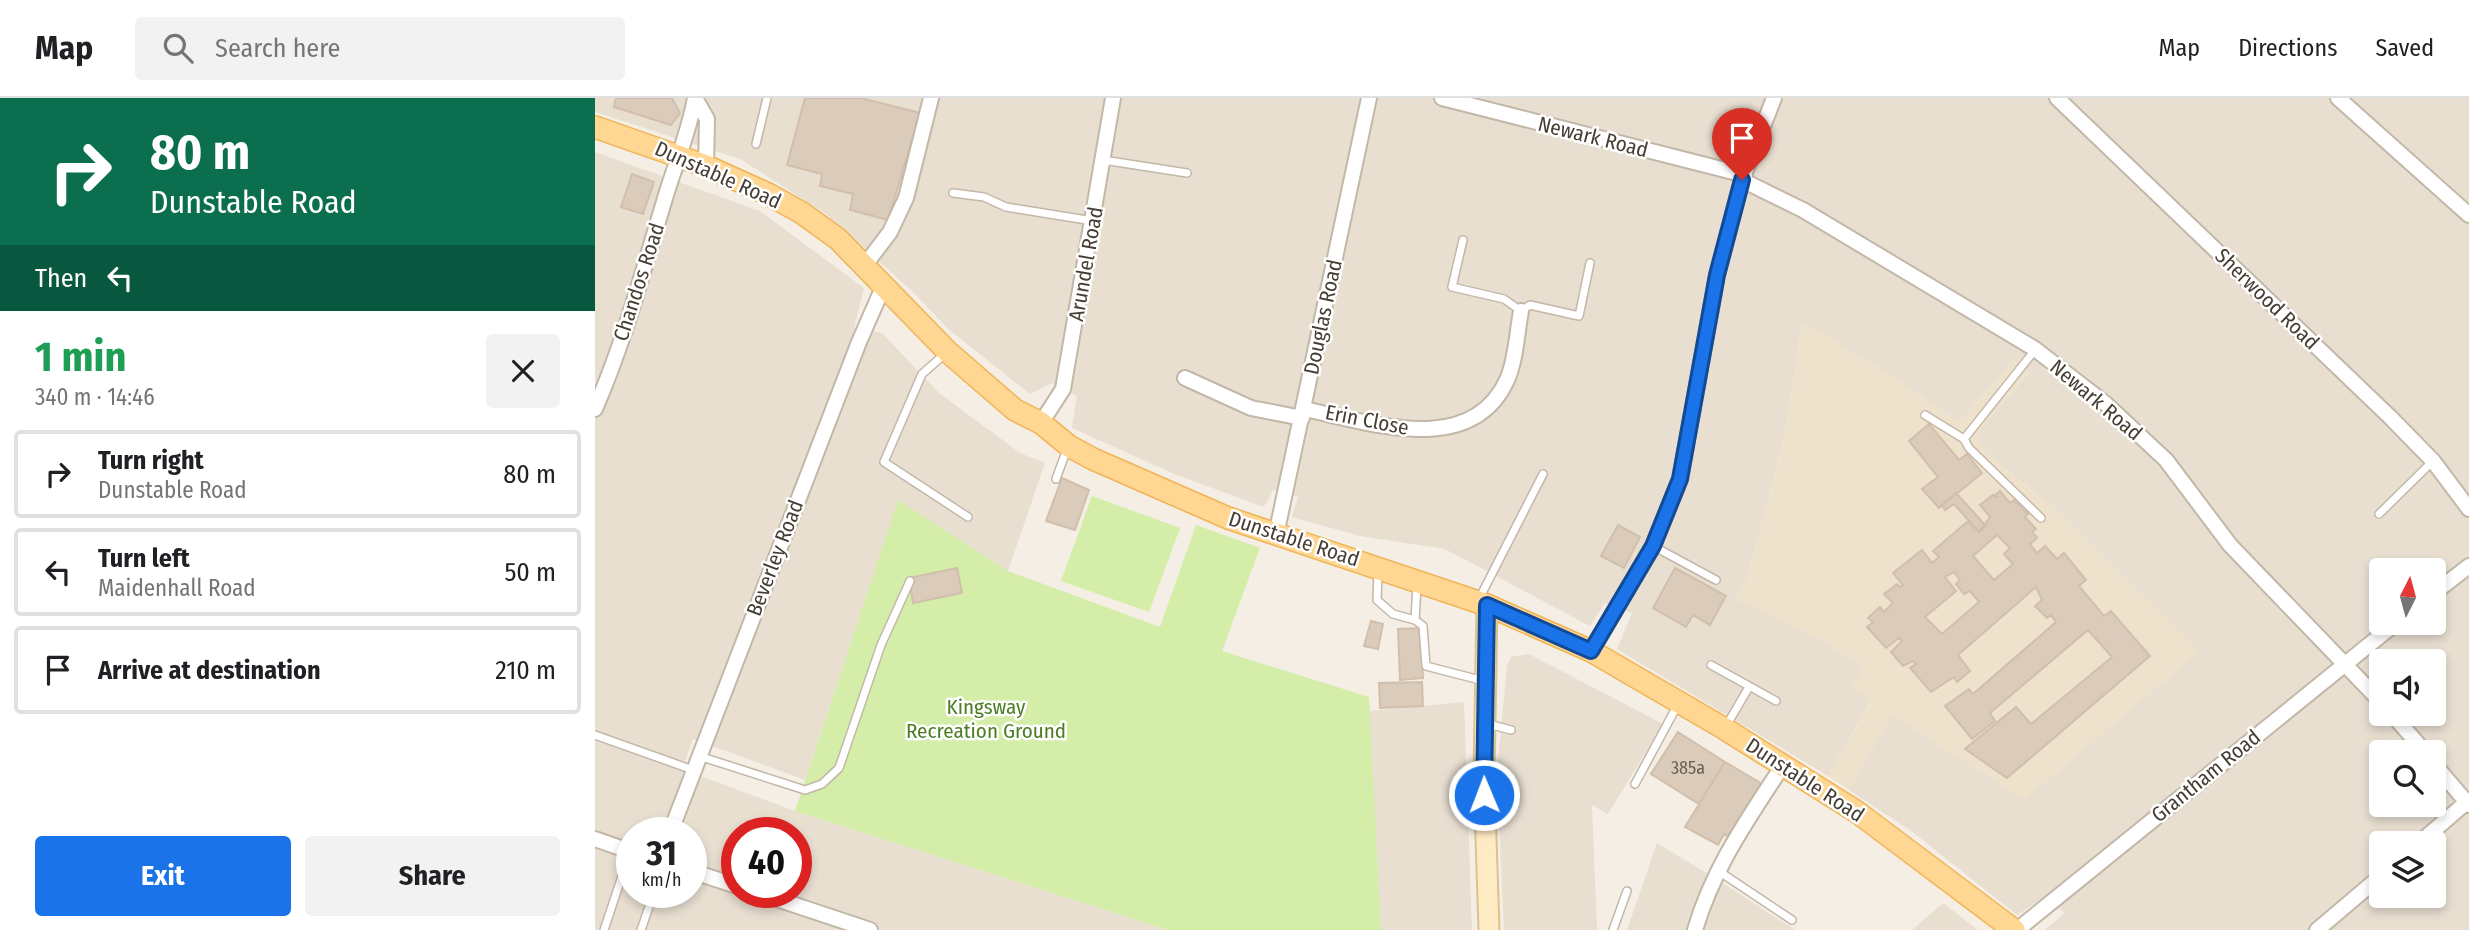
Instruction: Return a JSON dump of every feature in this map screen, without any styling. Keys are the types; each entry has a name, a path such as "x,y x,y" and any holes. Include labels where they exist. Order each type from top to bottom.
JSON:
{"main road":[{"name":"Dunstable Road","path":"595,127 678,154 768,194 801,214 838,240 865,265 947,352 1015,410 1041,423 1069,446 1173,497 1276,535 1482,603 1591,651 1725,729 1857,812 2016,930"}],"street":[{"path":"695,98 707,119 706,166"},
{"name":"Chandos Road","path":"595,409 636,295 678,154 689,132 695,98"},
{"path":"865,265 890,232 906,198 931,98"},
{"name":"Arundel Road","path":"1041,423 1063,389 1114,98"},
{"name":"Douglas Road","path":"1276,535 1369,98"},
{"name":"Newark Road","path":"1442,98 1743,178 1803,210 2035,349 2106,404 2165,460 2230,545 2369,691"},
{"path":"1591,651 1653,546 1680,479 1717,275 1743,178 1774,98"},
{"name":"Sherwood Road","path":"2057,98 2433,461 2469,509"},
{"path":"2338,98 2469,215"},
{"name":"Beverley Road","path":"676,817 854,354 884,285"},
{"name":"Erin Close","path":"1185,377 1251,408 1303,413 1411,430 1446,428 1485,411 1508,379 1521,311"},
{"path":"2447,583 2469,566"},
{"path":"1482,603 1489,930"},
{"name":"Grantham Road","path":"2016,930 2381,635"},
{"path":"2402,726 2415,740"},
{"path":"1695,930 1706,890 1783,765"},
{"path":"2433,831 2468,802 2446,777"},
{"path":"595,839 616,846"},
{"path":"2317,930 2369,885"},
{"path":"804,908 870,930"}],"lane":[{"path":"756,144 767,98"},
{"path":"1103,160 1187,173"},
{"path":"953,192 984,197 1006,207 1093,221"},
{"path":"1463,240 1453,287 1504,299 1521,311 1530,305 1579,316 1590,263"},
{"path":"1964,439 2035,349"},
{"path":"947,352 922,374 884,462 968,517"},
{"path":"1925,415 1964,439 1969,448 2041,519"},
{"path":"1056,479 1069,446"},
{"path":"2379,514 2433,461"},
{"path":"1482,603 1543,474"},
{"path":"1653,546 1716,580"},
{"path":"1379,568 1377,600 1393,614 1415,620 1423,626 1426,666 1484,681"},
{"path":"595,735 805,790 832,778 839,768 881,645 910,581"},
{"path":"1415,620 1417,581"},
{"path":"1711,665 1776,701"},
{"path":"1725,729 1749,687"},
{"path":"1635,784 1679,702"},
{"path":"1484,723 1511,730"},
{"path":"1717,870 1792,920"},
{"path":"1613,930 1627,891"},
{"path":"604,930 616,895"},
{"path":"641,930 649,908"}],"shaded area":[{"path":"595,98 2469,98 2469,930 2045,930 2065,913 2044,897 2017,915 1910,830 1849,790 1892,714 2052,776 2199,651 2050,504 1984,452 1978,439 1980,429 2029,372 2013,361 1959,423 1899,380 1802,322 1787,422 1775,473 1748,576 1736,599 1822,640 1865,667 1871,701 1828,776 1617,649 1632,613 1605,603 1590,626 1445,549 1360,536 1292,517 1298,497 1273,490 1264,507 1174,474 1072,428 1077,396 1052,383 1030,394 947,328 913,292 826,214 740,159 595,112"},
{"path":"595,152 760,211 864,288 854,328 882,333 939,393 1020,453 1045,463 1008,571 898,501 805,780 693,739 682,769 795,811 1168,930 595,930"},
{"path":"1802,321 1899,380 1959,423 2014,360 2029,371 1980,429 1978,439 1984,452 2050,504 2200,651 2024,800 1892,715 1849,790 1828,776 1871,702 1851,687 1865,667 1822,640 1735,599 1748,576 1775,473 1787,422"},
{"path":"1529,654 1663,724 1608,814 1592,805 1597,930 1504,930 1497,771 1507,666 1511,657"},
{"path":"1464,702 1472,930 1381,930 1369,711"},
{"path":"1657,843 1718,880 1795,930 1627,930"},
{"path":"1943,903 1978,930 1912,930"}],"green space":[{"path":"1092,496 1180,528 1149,612 1061,581"},
{"name":"Kingsway Recreation Ground","path":"898,500 1008,571 1160,627 1196,525 1260,548 1222,651 1369,697 1381,930 1168,930 795,811"}],"building":[{"path":"616,98 672,98 680,113 671,125 614,107"},
{"path":"805,98 861,98 920,113 888,220 850,210 853,194 820,186 822,174 787,165"},
{"path":"632,174 654,182 643,214 621,207"},
{"path":"1929,424 1959,460 1967,454 1982,473 1939,508 1922,489 1938,477 1909,441"},
{"path":"1062,478 1089,490 1075,530 1046,521"},
{"path":"2000,491 2010,503 2014,500 2028,514 2025,517 2036,529 2032,532 2037,538 2030,544 2037,553 2045,546 2057,559 2064,553 2086,580 2079,586 2104,616 2111,611 2150,656 2007,778 1965,749 2016,707 2031,724 2112,657 2088,630 1990,713 1995,721 1972,739 1945,706 1969,689 1973,694 2056,622 2051,615 2047,618 2035,606 2042,600 2036,587 1958,655 1970,671 1957,682 1954,677 1931,692 1910,668 1916,664 1913,661 1903,666 1891,652 1902,641 1899,638 1886,648 1867,627 1873,622 1868,618 1880,607 1884,612 1893,603 1884,594 1897,584 1900,587 1903,585 1893,573 1922,550 1932,563 1939,557 1933,551 1968,521 1979,532 1990,517 1980,505 1993,495 1998,498 1995,495","holes":["1997,535 2010,548 2004,554 2013,564 1994,580 1973,556","1954,572 1960,580 1956,584 1964,594 1970,591 1979,602 1942,634 1925,617 1956,591 1945,577"]},
{"path":"1956,493 1986,526 1979,532 1954,504 1945,510 1942,505"},
{"path":"1618,525 1640,537 1624,568 1601,556"},
{"path":"957,568 962,593 913,603 909,578"},
{"path":"1675,568 1726,596 1710,625 1693,615 1686,627 1653,608"},
{"path":"1371,621 1383,624 1378,649 1364,646"},
{"path":"1420,628 1423,678 1400,680 1398,629"},
{"path":"1422,682 1423,706 1380,708 1379,683"},
{"path":"1678,732 1725,762 1699,804 1651,774"},
{"path":"1725,762 1764,785 1731,839 1724,834 1718,845 1685,827"}],"route":[{"path":"1484,795 1487,605 1591,651 1653,546 1680,479 1717,275 1742,180"}]}
